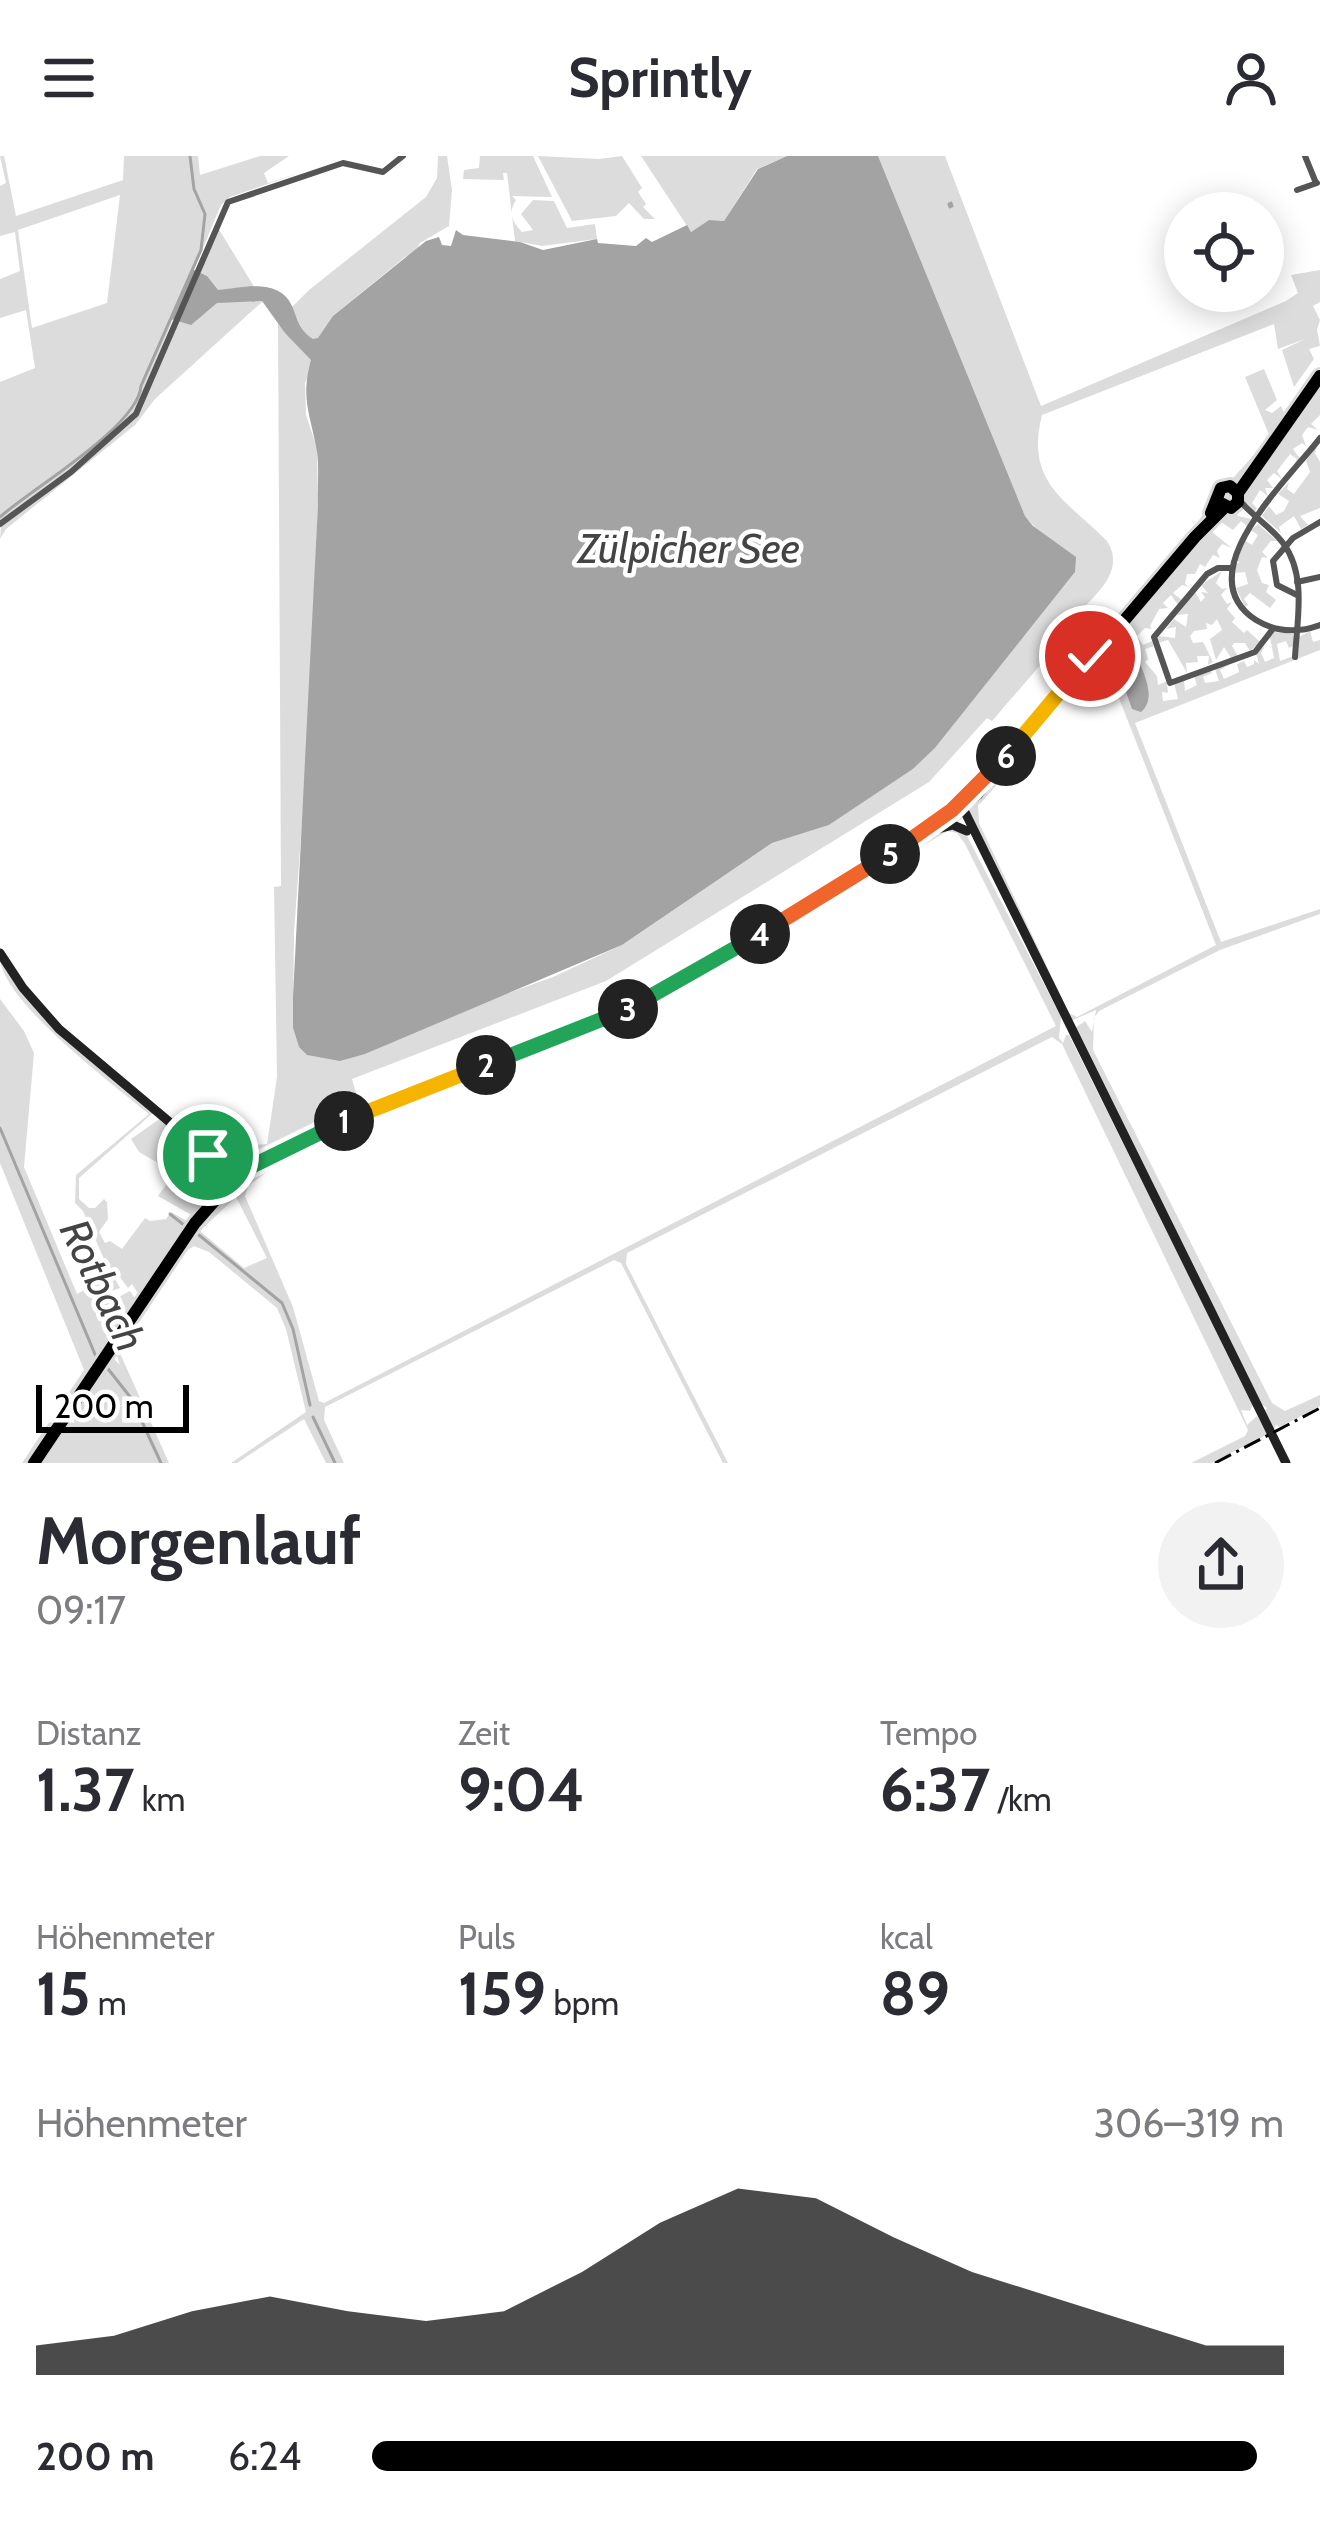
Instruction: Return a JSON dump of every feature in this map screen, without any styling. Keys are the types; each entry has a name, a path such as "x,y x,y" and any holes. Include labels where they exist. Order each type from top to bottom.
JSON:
{"main road":[{"path":"34,1463 177,1252 235,1181 271,1156 350,1119 631,1008 917,839 959,808 1231,499 1320,376"},
{"path":"885,857 959,808"},
{"path":"235,1181 350,1119"}],"street":[{"path":"0,524 71,472 136,414 225,205 343,163 382,172 403,156"},
{"path":"1297,190 1318,183 1305,156"},
{"path":"1320,438 1257,519 1238,548 1232,568 1233,590 1250,616 1272,628 1297,631 1320,625"},
{"path":"1231,499 1284,545 1298,581 1295,657"},
{"path":"1298,596 1281,589 1273,574 1274,557 1320,522"},
{"path":"1232,568 1207,574 1155,636 1170,683 1252,653 1265,643 1272,628"},
{"path":"1298,581 1320,578"},
{"path":"959,808 967,831 979,846"},
{"path":"959,808 1286,1463"},
{"path":"917,839 949,825 967,831"},
{"path":"0,952 22,988 59,1029 235,1181"}],"shaded area":[{"path":"0,156 4,156 16,216 123,180 124,156 198,156 200,175 260,156 289,156 264,173 268,183 305,171 230,197 221,205 133,415 75,467 0,522 0,382 35,368 26,310 0,318 0,279 20,271 15,232 0,236 0,186 6,183","holes":["120,195 107,303 32,328 18,230"]},
{"path":"438,156 447,156 452,190 449,226 420,243 415,254 405,257 333,316 305,383 306,415 317,448 318,504 294,933 293,1028 299,1047 365,1054 467,1008 553,977 622,945 772,843 829,825 913,769 935,748 1075,572 1025,516 878,156 945,156 1041,406 1260,312 1284,312 1284,302 1298,293 1291,275 1320,270 1320,302 1313,306 1320,320 1320,346 1309,349 1314,359 1294,387 1282,350 1305,339 1278,349 1274,324 1042,415 1038,438 1044,473 1063,500 1107,541 1112,553 1113,564 1104,585 1070,622 1096,643 1191,532 1210,504 1215,485 1233,478 1270,437 1245,377 1264,369 1277,400 1265,410 1272,413 1281,406 1286,416 1271,441 1089,653 1078,649 1081,664 981,780 934,822 630,1005 235,1168 165,1115 209,1148 267,1144 277,1077 274,887 281,886 278,321 309,290 426,197 437,178","holes":["1068,639 1077,665 962,796 886,850 628,1003 359,1103 352,1079 606,981 929,782 987,718 992,721 1061,641"]},
{"path":"480,156 533,156 552,197 512,196 516,200 512,216 507,173 503,173 504,180 463,179 464,170 479,168"},
{"path":"538,156 622,156 642,188 638,192 646,204 643,207 655,219 644,219 629,203 616,216 572,221"},
{"path":"641,156 787,156 757,169 724,221 709,220 691,232"},
{"path":"533,200 554,201 567,228 595,224 597,239 542,246 515,241 512,217 522,232 533,230 521,214"},
{"path":"218,228 263,301 155,399 135,425 6,529 0,539 1,527 136,418"},
{"path":"1320,381 1320,415 1311,424 1318,430 1308,427 1302,435 1306,446 1302,443 1293,449 1301,460 1294,465 1297,459 1290,454 1277,471 1282,479 1274,473 1267,480 1273,488 1265,488 1268,496 1260,490 1252,503 1255,512 1241,497"},
{"path":"1318,444 1320,508 1300,516 1308,525 1301,529 1294,516 1279,527 1281,533 1262,516 1269,506 1276,515 1284,511 1289,501 1278,494 1289,482 1287,489 1294,494 1310,472 1306,461"},
{"path":"1235,510 1238,516 1251,519 1248,527 1241,521 1233,530 1221,522 1212,532 1232,548 1222,544 1217,551 1220,558 1213,555 1205,567 1200,564 1195,574 1187,574 1189,587 1182,585 1173,593 1182,600 1178,605 1171,595 1163,603 1168,608 1159,609 1152,629 1145,628 1137,636 1143,645 1152,641 1154,646 1145,649 1145,662 1158,685 1167,681 1163,701 1178,699 1174,683 1184,680 1185,691 1197,685 1194,676 1210,669 1212,673 1203,677 1205,683 1219,681 1215,669 1230,664 1220,670 1224,679 1239,672 1237,664 1244,661 1247,667 1254,660 1259,664 1256,653 1265,646 1261,653 1265,662 1274,658 1270,637 1274,632 1293,634 1295,645 1277,644 1280,661 1296,655 1297,638 1310,631 1313,642 1320,640 1320,650 1135,723 1221,942 1320,909 1320,914 1220,950 1095,1017 1096,1010 1073,1020 1066,1016 968,812 1100,653 1107,654 1106,649 1219,514","holes":["1102,655 1216,945 1077,1017 1069,1013 979,823 978,805"]},
{"path":"1258,524 1277,541 1262,552 1268,558 1262,557 1257,570 1262,583 1269,585 1266,592 1276,600 1270,608 1250,593 1244,599 1245,607 1236,588 1248,584 1245,572 1234,573 1234,563 1240,563 1235,558 1244,540 1252,545 1258,535 1251,530"},
{"path":"1222,571 1216,583 1227,588 1221,595 1227,604 1232,602 1227,609 1235,618 1232,622 1259,641 1264,639 1250,651 1245,643 1234,643 1238,656 1231,658 1224,647 1216,660 1210,639 1222,630 1217,619 1212,625 1206,623 1207,629 1190,636 1193,643 1203,642 1213,662 1208,665 1209,656 1197,656 1198,662 1186,663 1187,673 1168,640 1157,640 1159,636 1175,638 1176,627 1166,629 1174,619 1186,627 1188,614 1177,615 1195,592 1201,602 1205,597 1201,592 1208,593 1201,585"},
{"path":"947,827 965,832 1061,1017 1059,1038 1063,1043 1069,1035 1253,1404 1250,1411 1241,1410 1247,1425 1257,1416 1268,1434 1211,1463 1191,1463 1245,1436 1248,1430 1062,1044 1052,1037 627,1253 626,1264 728,1463 723,1463 621,1263 614,1260 325,1407 324,1420 344,1463 326,1463 304,1419 231,1463 306,1412 286,1329 277,1308 209,1252 194,1246 168,1272 196,1230 260,1172 349,1122 586,1031","holes":["947,831 957,833 965,844 1056,1026 324,1403 319,1401 293,1307 245,1196 248,1186 280,1162 367,1117 633,1015","236,1197 267,1258 244,1268 200,1231"]},
{"path":"0,957 22,990 154,1112 79,1178 79,1199 89,1208 104,1199 107,1202 108,1219 99,1232 105,1243 122,1249 145,1218 166,1219 171,1212 189,1222 139,1295 132,1284 128,1288 120,1277 115,1279 120,1288 111,1291 115,1299 130,1291 137,1302 31,1463 22,1463 84,1370 0,1163 0,999 34,1053 24,1167 77,1294 111,1275 75,1203 76,1175 149,1114 38,1018 18,996"},
{"path":"1085,1021 1092,1032 1094,1022 1093,1050 1272,1403 1285,1411 1320,1395 1320,1406 1276,1425 1273,1431 1264,1412 1267,1408 1259,1403 1075,1028"},
{"path":"161,1118 225,1177 224,1188 195,1217 158,1196 169,1181 170,1170 139,1152 131,1139"},
{"path":"135,1321 119,1351 169,1463 37,1463 112,1357 120,1365 115,1350"}],"water":[{"name":"Zülpicher See","path":"787,156 878,156 1025,516 1076,557 1075,572 935,748 913,769 829,825 772,843 622,945 365,1054 340,1061 307,1055 293,1028 293,997 318,504 317,453 306,394 311,360 262,301 217,303 191,325 171,319 192,269 207,276 218,290 259,286 278,291 313,339 333,316 426,241 439,237 442,245 451,246 456,230 543,250 597,239 598,243 636,246 687,225 691,232 709,220 724,221 758,169"},
{"path":"1122,642 1131,644 1146,680 1149,698 1141,712 1132,709 1113,655"}],"waterway":[{"path":"0,517 103,438 135,402 201,250 205,214 194,189 190,156"},
{"name":"Rotbach","path":"0,1128 97,1359"},
{"path":"170,1214 184,1225"},
{"path":"199,1235 282,1303 293,1329 310,1405"},
{"name":"Rotbach","path":"105,1365 131,1398 161,1463"},
{"path":"313,1417 335,1463"}],"railway":[{"path":"1215,1463 1320,1408"}],"route":[{"path":"208,1155 229,1169 244,1170 377,1106 612,1017 716,961 952,810 1029,731 1090,656"}]}
